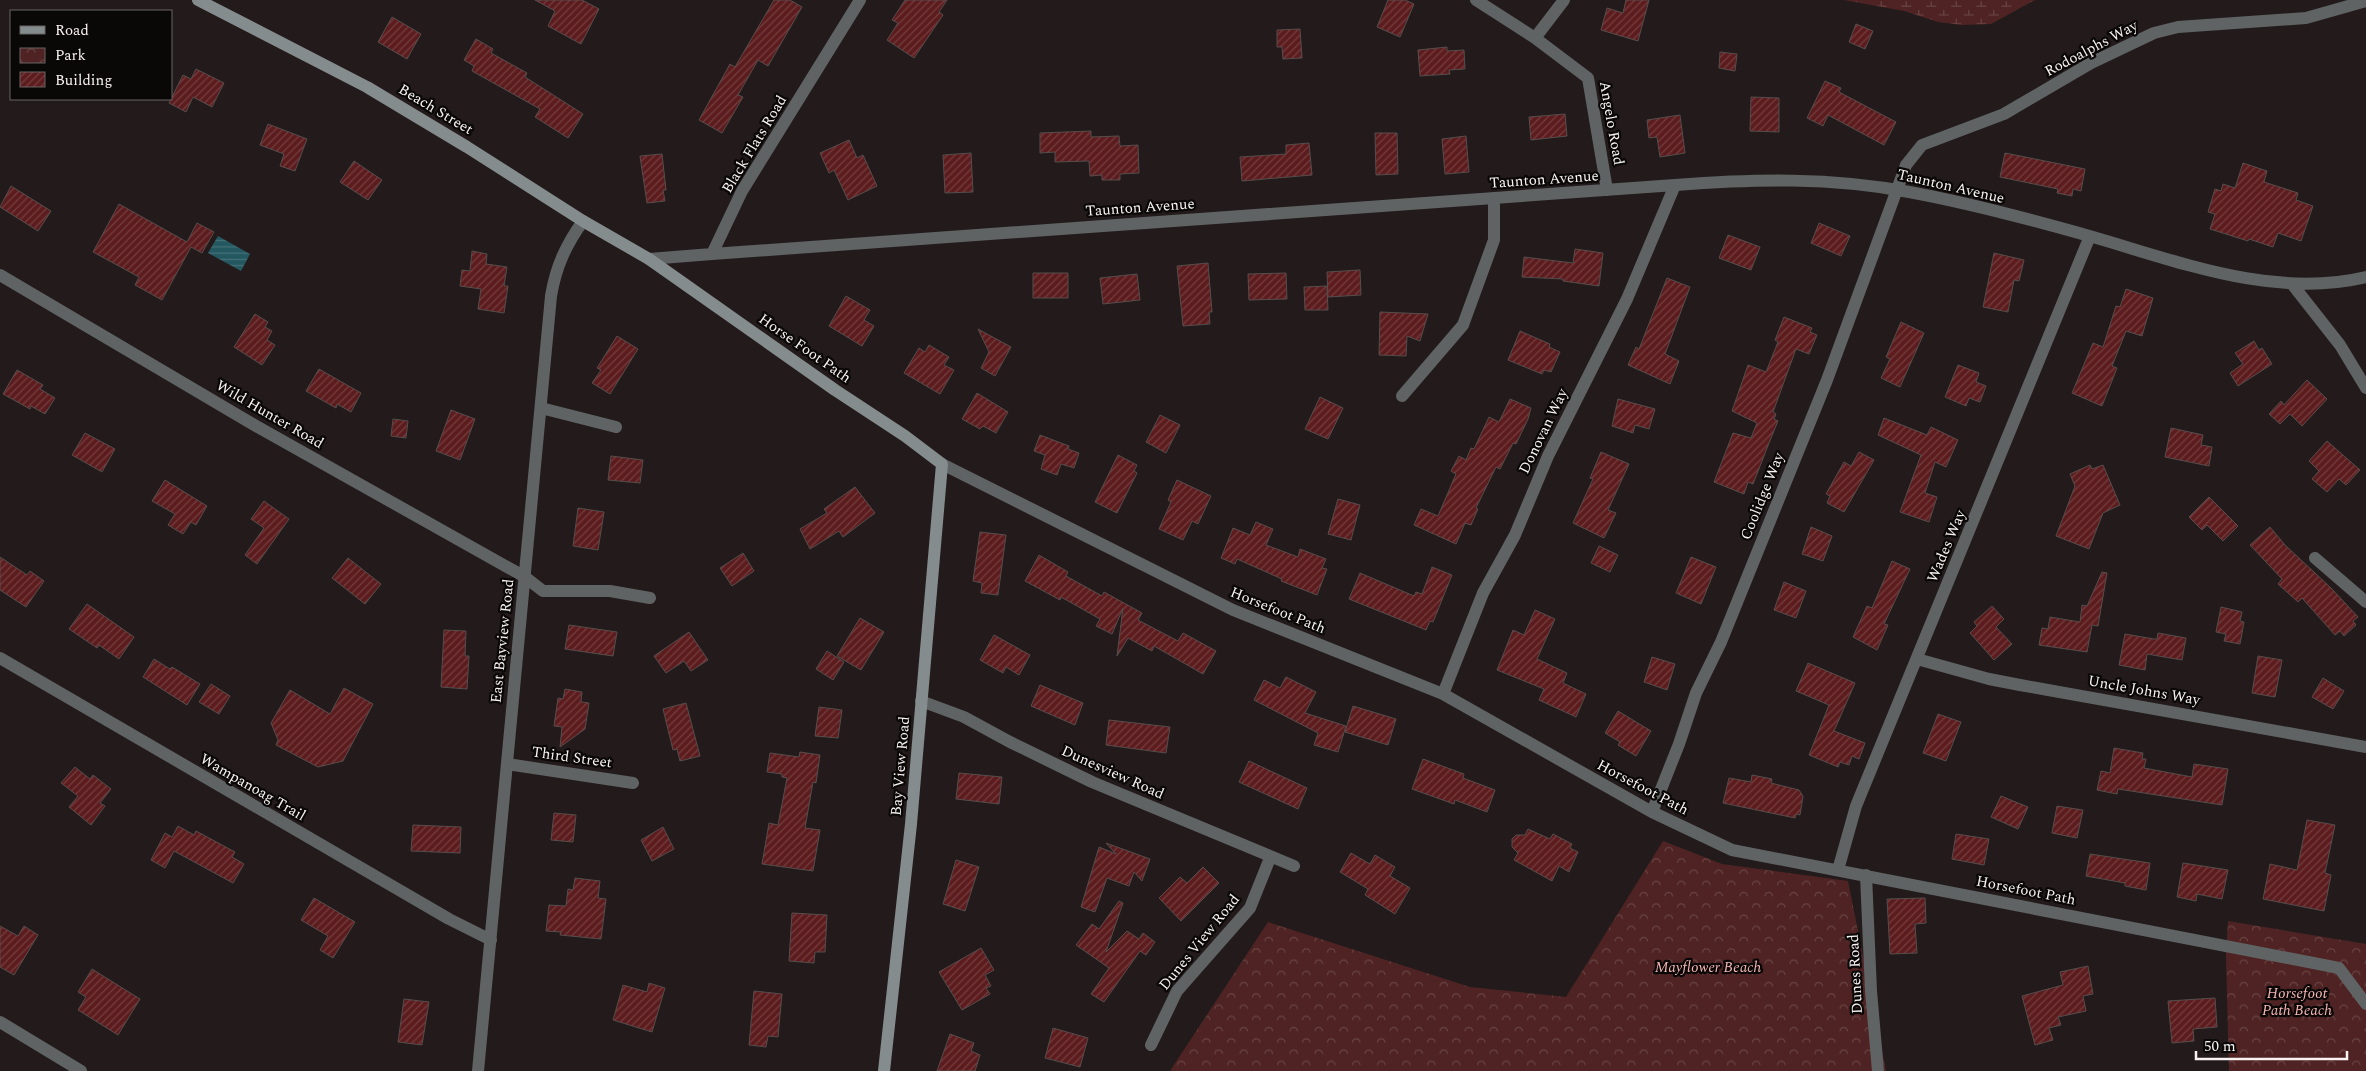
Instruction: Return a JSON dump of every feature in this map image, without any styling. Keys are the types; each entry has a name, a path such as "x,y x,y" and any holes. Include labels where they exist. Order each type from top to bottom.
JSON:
{"street":[{"name":"Beach Street","path":"198,0 367,87 649,260"},
{"name":"Black Flats Road","path":"712,254 742,191 860,0"},
{"name":"Angelo Road","path":"1476,0 1535,38 1588,78 1607,190"},
{"path":"1535,38 1564,0"},
{"name":"Rodoalphs Way","path":"1897,190 1906,165 1922,145 2004,114 2091,63 2154,33 2178,28 2306,18 2366,1"},
{"name":"Taunton Avenue","path":"712,254 1675,184 1783,179 1838,182 1897,190 1964,204 2090,236 2214,271 2292,284 2318,284 2366,277"},
{"name":"Donovan Way","path":"1443,694 1489,579 1515,535 1548,456 1627,299 1675,184"},
{"name":"Coolidge Way","path":"1652,812 1679,744 1696,693 1721,642 1827,380 1897,190"},
{"path":"1402,396 1464,325 1494,240 1494,198"},
{"name":"East Bayview Road","path":"478,1071 554,278 567,243 583,221"},
{"name":"Wades Way","path":"1838,870 1856,806 2090,236"},
{"path":"649,260 712,254"},
{"name":"Horse Foot Path","path":"649,260 835,390 905,436 942,464"},
{"name":"Wild Hunter Road","path":"0,276 256,426 525,577 543,591 610,591 650,598"},
{"path":"2292,284 2340,345 2366,388"},
{"path":"541,408 616,427"},
{"name":"Horsefoot Path","path":"942,464 1233,610 1443,694 1652,812 1732,850 2339,968 2366,1004"},
{"name":"Bay View Road","path":"884,1071 910,830 942,464"},
{"path":"2315,558 2366,602"},
{"name":"Wampanoag Trail","path":"0,658 449,919 492,940"},
{"name":"Uncle Johns Way","path":"1917,658 2020,686 2366,746"},
{"name":"Dunesview Road","path":"921,701 964,717 1003,739 1084,778 1270,858 1294,866"},
{"name":"Third Street","path":"507,764 633,783"},
{"name":"Dunes View Road","path":"1151,1045 1177,991 1250,908 1270,858"},
{"name":"Dunes Road","path":"1866,875 1871,991 1878,1071"},
{"path":"0,1022 82,1071"}],"green space":[{"path":"1844,0 2035,0 1991,24 1962,25 1938,22 1904,11"},
{"name":"Mayflower Beach","path":"1663,841 1722,864 1848,881 1886,1071 1170,1071 1268,922 1470,987 1566,997"},
{"name":"Horsefoot Path Beach","path":"2228,921 2366,944 2366,1071 2229,1071 2226,955"}],"water":[{"path":"218,236 250,254 241,271 208,253"}],"building":[{"path":"535,0 582,0 599,9 581,44 548,26 555,11"},
{"path":"774,0 790,0 802,7 768,66 758,60 738,95 743,97 722,133 699,120 730,64 735,67"},
{"path":"905,0 947,0 939,12 943,15 914,58 887,40 898,23 892,20"},
{"path":"1388,0 1405,0 1414,4 1400,37 1377,27"},
{"path":"1626,0 1649,0 1638,41 1601,30 1607,8 1623,13"},
{"path":"392,17 421,34 407,59 378,42"},
{"path":"1856,24 1873,31 1865,49 1849,42"},
{"path":"1300,29 1302,58 1283,59 1282,47 1277,47 1277,30"},
{"path":"476,39 493,49 491,53 527,73 525,77 583,114 568,138 535,117 540,109 472,71 474,66 464,60"},
{"path":"1447,47 1447,51 1464,50 1465,69 1449,70 1450,74 1420,76 1418,50"},
{"path":"1720,52 1737,54 1735,71 1719,68"},
{"path":"196,69 224,83 212,107 193,97 186,112 169,103 183,75 191,79"},
{"path":"1825,81 1841,88 1839,92 1896,122 1884,145 1828,115 1823,126 1807,118"},
{"path":"1751,97 1779,98 1779,132 1750,131"},
{"path":"1565,114 1567,136 1531,140 1529,117"},
{"path":"1680,115 1685,153 1660,157 1657,137 1649,138 1647,120"},
{"path":"268,124 307,139 295,171 280,166 284,154 260,145"},
{"path":"1091,131 1091,137 1119,136 1120,146 1138,145 1139,173 1120,174 1120,180 1102,180 1102,175 1090,176 1089,161 1055,162 1055,152 1040,153 1040,133"},
{"path":"1375,133 1397,133 1398,174 1376,175"},
{"path":"1466,136 1469,172 1445,174 1442,139"},
{"path":"849,140 857,158 863,155 877,186 848,200 834,170 829,173 820,153"},
{"path":"1309,143 1312,175 1242,181 1240,157 1286,154 1286,145"},
{"path":"971,153 973,192 945,193 943,155"},
{"path":"2005,153 2085,169 2081,191 2073,189 2072,196 2057,193 2058,189 2000,177"},
{"path":"662,154 666,190 663,190 665,201 647,203 640,156"},
{"path":"354,161 382,180 368,200 340,182"},
{"path":"2243,163 2267,171 2264,182 2298,193 2296,200 2313,206 2301,241 2278,233 2273,247 2210,229 2215,214 2208,212 2215,189 2221,191 2223,184 2235,188"},
{"path":"11,186 51,211 38,231 0,207"},
{"path":"119,204 187,242 197,223 214,232 202,253 191,247 162,300 135,285 139,277 93,252"},
{"path":"1819,223 1850,236 1841,256 1811,243"},
{"path":"1728,235 1760,247 1751,270 1719,258"},
{"path":"1575,249 1603,253 1599,286 1563,281 1563,279 1522,277 1524,257 1573,263"},
{"path":"472,251 487,254 486,264 507,267 504,286 508,286 504,313 478,309 481,289 460,286 462,270 470,271"},
{"path":"1994,253 2024,260 2019,281 2014,280 2008,312 1983,307"},
{"path":"1208,263 1212,312 1209,312 1210,324 1183,326 1177,266"},
{"path":"1360,270 1361,295 1328,297 1327,272"},
{"path":"1033,273 1068,273 1068,298 1033,298"},
{"path":"1286,273 1287,299 1249,300 1248,274"},
{"path":"1137,274 1140,300 1103,304 1100,278"},
{"path":"1667,278 1690,287 1665,354 1679,361 1670,384 1628,365 1636,347 1639,349"},
{"path":"1327,286 1328,310 1305,310 1304,287"},
{"path":"2126,289 2153,298 2142,336 2126,331 2112,366 2117,368 2102,406 2072,393 2093,343 2103,347 2116,306 2120,307"},
{"path":"846,296 870,310 864,320 874,326 862,346 829,326"},
{"path":"1380,312 1428,314 1420,341 1407,336 1406,356 1379,355"},
{"path":"255,314 268,322 265,327 272,331 267,340 275,345 262,365 234,347"},
{"path":"1784,317 1812,328 1810,332 1817,335 1809,354 1796,349 1773,412 1776,414 1774,419 1778,421 1753,484 1748,482 1744,494 1714,482 1733,433 1751,438 1757,423 1732,411 1748,365 1766,372 1778,342 1775,340"},
{"path":"1901,322 1924,333 1900,387 1881,378 1890,359 1886,357"},
{"path":"978,329 1011,347 995,376 981,368 989,352"},
{"path":"1520,331 1550,344 1549,347 1560,352 1551,372 1544,370 1542,374 1508,360"},
{"path":"617,336 638,349 610,394 592,383 601,370 597,368"},
{"path":"2254,341 2259,350 2262,348 2272,364 2238,386 2230,373 2243,364 2235,353"},
{"path":"929,345 949,357 944,365 954,370 940,394 904,373 919,348 925,352"},
{"path":"1958,365 1979,373 1976,382 1986,386 1980,402 1969,398 1966,406 1945,397"},
{"path":"319,369 361,393 351,412 337,404 336,408 306,391"},
{"path":"17,370 43,385 40,389 55,398 45,414 31,406 30,409 3,394"},
{"path":"2307,380 2327,399 2302,426 2290,414 2280,424 2269,414 2281,401 2284,405"},
{"path":"977,393 1008,412 996,433 983,426 980,429 962,419"},
{"path":"1320,397 1343,408 1328,439 1305,429"},
{"path":"1510,399 1531,408 1528,419 1516,444 1513,443 1500,469 1496,467 1476,508 1478,509 1471,525 1465,523 1456,544 1414,525 1421,509 1438,516 1456,474 1451,471 1459,456 1466,460 1471,448 1474,449 1489,417 1499,422"},
{"path":"1618,399 1655,409 1649,429 1635,425 1633,433 1612,426"},
{"path":"451,410 475,419 460,460 436,451"},
{"path":"1160,415 1180,425 1166,453 1146,442"},
{"path":"1884,418 1927,435 1931,427 1958,440 1946,467 1935,462 1925,493 1937,497 1929,522 1900,512 1921,455 1878,435"},
{"path":"393,419 408,421 406,438 391,436"},
{"path":"2171,428 2203,435 2201,445 2212,447 2209,466 2165,457"},
{"path":"85,433 115,449 102,472 72,455"},
{"path":"1040,435 1069,446 1068,449 1079,453 1074,468 1061,464 1057,475 1041,469 1045,455 1034,451"},
{"path":"2327,441 2360,470 2346,485 2339,479 2327,492 2312,479 2319,471 2309,461"},
{"path":"1601,452 1629,464 1608,510 1616,513 1604,538 1573,523 1593,479 1590,478"},
{"path":"1859,452 1874,460 1844,512 1827,503 1830,496 1826,494 1844,462 1851,466"},
{"path":"1118,455 1137,465 1134,471 1137,473 1117,513 1095,502"},
{"path":"611,456 643,460 640,483 608,480"},
{"path":"2090,465 2092,469 2103,465 2120,505 2103,513 2089,549 2056,536 2075,486 2070,474"},
{"path":"165,480 207,506 196,525 191,522 183,534 168,525 175,514 152,501"},
{"path":"1177,480 1211,496 1198,524 1192,521 1183,540 1159,529 1171,502 1168,500"},
{"path":"855,487 875,513 843,537 839,531 810,549 800,529 827,513 824,509"},
{"path":"2209,497 2238,526 2223,541 2207,525 2202,530 2189,517"},
{"path":"1338,499 1360,505 1351,540 1328,534"},
{"path":"264,501 289,519 257,564 245,555 264,528 251,519"},
{"path":"578,508 604,512 598,550 573,546"},
{"path":"1256,522 1273,529 1266,545 1298,557 1300,549 1326,559 1322,568 1327,569 1317,595 1281,581 1282,579 1237,559 1235,564 1221,558 1233,528 1250,535"},
{"path":"1811,527 1832,536 1823,561 1802,554"},
{"path":"2270,527 2285,545 2331,588 2358,617 2353,621 2356,625 2344,636 2340,631 2335,635 2302,598 2298,602 2278,584 2282,579 2250,545"},
{"path":"980,532 1006,535 998,595 981,593 982,583 973,581"},
{"path":"1599,546 1618,555 1610,572 1591,563"},
{"path":"743,553 754,571 732,586 720,568"},
{"path":"1039,555 1068,572 1066,576 1102,596 1104,592 1142,613 1138,620 1178,641 1183,633 1216,651 1203,674 1154,646 1152,651 1128,638 1117,656 1123,608 1112,634 1096,626 1100,619 1061,597 1060,600 1025,581"},
{"path":"0,557 27,575 30,571 44,581 26,607 0,590"},
{"path":"1691,557 1716,567 1701,604 1676,593"},
{"path":"348,558 381,584 365,604 332,578"},
{"path":"1892,561 1910,569 1884,624 1888,625 1877,650 1853,637 1867,606 1872,608"},
{"path":"1432,567 1452,575 1433,622 1430,621 1426,630 1349,599 1360,573 1414,596 1416,592 1422,594"},
{"path":"2102,572 2107,573 2098,626 2092,625 2087,652 2039,645 2042,628 2048,629 2050,617 2080,622 2082,605 2087,606"},
{"path":"1784,582 1806,591 1796,618 1774,610"},
{"path":"87,604 134,637 119,659 99,645 97,648 69,629"},
{"path":"1992,606 2004,619 1996,627 2012,644 1994,660 1970,633 1977,626 1974,622"},
{"path":"2221,607 2242,612 2240,621 2244,622 2240,644 2224,641 2226,634 2216,632"},
{"path":"1535,610 1555,619 1537,659 1567,673 1563,683 1586,694 1576,717 1539,700 1544,689 1497,670 1513,630 1524,635"},
{"path":"860,618 884,632 861,670 837,656"},
{"path":"569,625 617,632 613,656 565,649"},
{"path":"444,630 466,631 465,656 469,656 467,689 441,687"},
{"path":"689,632 708,660 691,671 684,661 666,673 654,656"},
{"path":"2158,633 2186,638 2182,660 2147,654 2145,670 2119,665 2125,634 2157,639"},
{"path":"994,635 1030,655 1019,675 1006,667 1003,673 980,660"},
{"path":"827,651 844,662 833,680 816,669"},
{"path":"2258,656 2282,660 2275,697 2252,693"},
{"path":"1652,657 1675,664 1667,690 1644,682"},
{"path":"154,659 170,669 172,667 200,684 187,705 143,677"},
{"path":"1808,663 1855,683 1834,731 1865,743 1859,759 1852,756 1849,765 1840,762 1838,767 1809,755 1829,705 1796,691"},
{"path":"1286,677 1316,692 1305,713 1346,726 1338,752 1314,745 1318,733 1254,700 1264,680 1280,688"},
{"path":"2323,678 2344,691 2333,709 2312,697"},
{"path":"211,684 230,696 219,714 199,702"},
{"path":"1040,685 1083,703 1075,725 1031,706"},
{"path":"344,688 373,704 343,761 318,767 276,745 278,740 271,723 290,690 330,714"},
{"path":"565,689 582,692 581,702 589,703 585,729 560,747 562,727 554,726 558,698 563,699"},
{"path":"686,703 700,756 680,761 677,749 673,750 663,709"},
{"path":"1353,706 1396,719 1388,745 1345,732"},
{"path":"819,707 842,710 838,738 815,736"},
{"path":"1618,711 1651,731 1636,756 1618,745 1620,742 1605,733"},
{"path":"1938,714 1961,722 1946,761 1923,753"},
{"path":"1109,720 1170,727 1166,753 1106,745"},
{"path":"2114,748 2143,753 2142,759 2146,759 2144,768 2192,777 2194,764 2228,769 2222,805 2118,789 2117,794 2097,790 2101,771 2110,773"},
{"path":"800,752 820,755 816,783 813,782 805,828 820,830 813,871 762,864 769,823 778,825 787,778 782,777 782,774 767,772 770,753 799,757"},
{"path":"1423,759 1464,774 1463,778 1495,790 1487,812 1455,800 1454,804 1412,789"},
{"path":"1249,761 1307,788 1298,809 1239,782"},
{"path":"75,767 90,779 93,775 111,789 100,803 105,806 91,825 69,807 78,796 61,783"},
{"path":"959,773 1002,777 999,804 956,799"},
{"path":"1752,775 1772,779 1771,783 1799,790 1803,796 1800,815 1796,814 1795,818 1723,803 1729,778 1751,782"},
{"path":"2001,796 2028,807 2018,829 1991,817"},
{"path":"2057,806 2083,810 2077,838 2052,833"},
{"path":"554,813 576,815 573,842 551,840"},
{"path":"2307,820 2335,825 2325,873 2331,875 2324,911 2263,899 2270,864 2297,870"},
{"path":"413,825 461,827 460,853 411,851"},
{"path":"178,826 194,835 196,831 235,852 232,857 244,864 233,883 174,851 165,868 151,860 165,833 172,837"},
{"path":"663,827 674,849 652,861 641,840"},
{"path":"1528,829 1550,839 1553,834 1572,844 1570,848 1578,852 1569,872 1559,866 1552,881 1514,860 1518,853 1512,847 1512,839 1516,835 1525,835"},
{"path":"1956,834 1989,839 1984,865 1952,859"},
{"path":"1106,843 1150,859 1142,881 1134,872 1129,886 1107,878 1095,912 1081,907 1099,847 1116,854"},
{"path":"1351,853 1370,864 1375,855 1395,867 1390,876 1410,888 1395,914 1365,895 1368,889 1340,872"},
{"path":"2090,854 2150,863 2146,890 2125,886 2125,883 2086,876"},
{"path":"956,860 979,867 965,911 943,904"},
{"path":"2183,863 2228,870 2222,899 2197,894 2196,901 2177,897"},
{"path":"1203,867 1219,883 1181,921 1159,898 1180,877 1187,883"},
{"path":"575,878 600,881 598,898 606,899 601,939 560,935 561,932 546,931 549,905 566,906 568,889 573,890"},
{"path":"314,898 355,922 333,958 320,950 328,936 301,920"},
{"path":"1925,898 1926,923 1915,924 1917,953 1890,954 1887,899"},
{"path":"1119,901 1123,903 1106,952 1127,931 1139,939 1143,933 1155,942 1146,955 1140,951 1104,1002 1091,994 1109,968 1076,945 1092,924 1099,929"},
{"path":"792,913 827,915 825,952 815,952 814,963 789,961"},
{"path":"0,926 18,936 24,926 38,935 14,975 0,967"},
{"path":"981,948 994,970 985,975 991,986 986,988 990,994 962,1010 939,972"},
{"path":"2088,966 2093,994 2083,996 2086,1011 2058,1017 2061,1025 2049,1028 2053,1040 2035,1045 2022,996 2063,985 2060,972"},
{"path":"92,969 140,999 118,1035 78,1010 86,997 78,992"},
{"path":"649,983 665,988 652,1032 613,1020 623,985 647,992"},
{"path":"754,991 782,994 778,1037 768,1036 766,1047 749,1045"},
{"path":"2215,998 2217,1027 2193,1029 2194,1041 2172,1043 2168,1001"},
{"path":"404,999 429,1002 422,1045 398,1042"},
{"path":"1053,1028 1088,1038 1080,1067 1045,1058"},
{"path":"950,1034 974,1043 971,1051 980,1055 975,1071 937,1071"}]}
